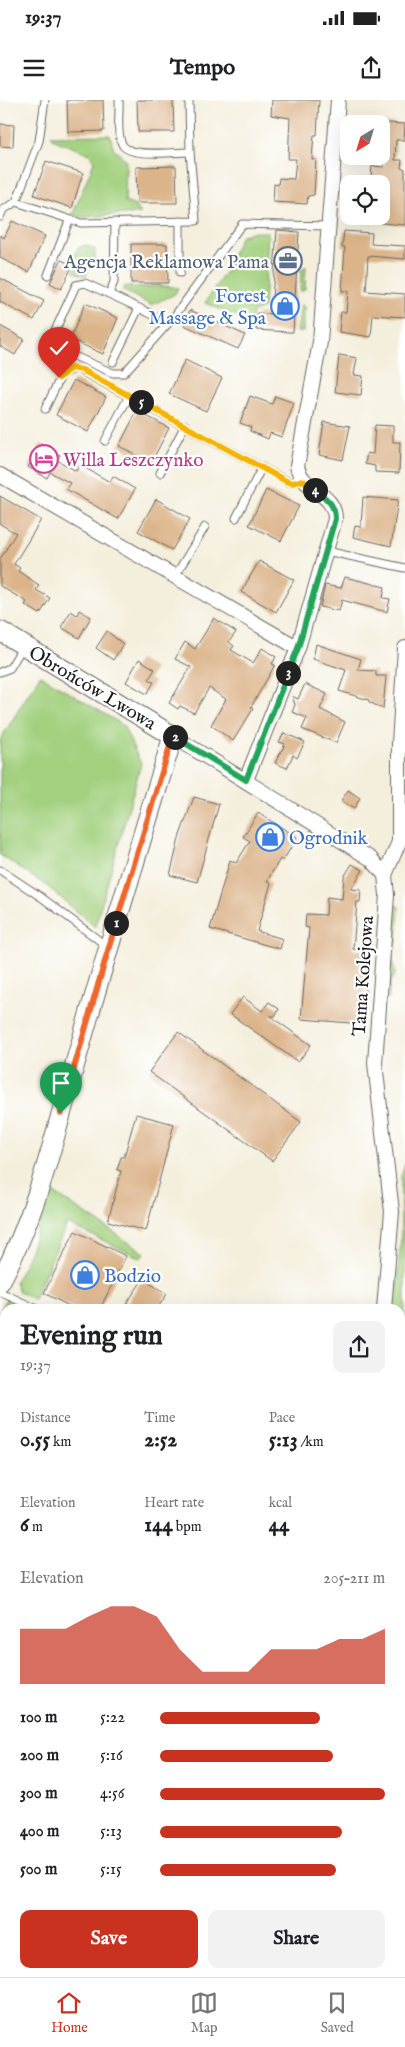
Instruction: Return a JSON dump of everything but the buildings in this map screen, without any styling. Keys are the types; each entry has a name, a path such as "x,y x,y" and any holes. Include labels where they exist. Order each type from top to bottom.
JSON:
{"street":[{"path":"246,780 298,648 335,519 334,507 329,500 302,480 297,466 320,342 338,100"},
{"path":"0,475 298,648"},
{"name":"Obrońców Lwowa","path":"0,632 246,780 371,859 385,875"},
{"name":"Tama Kolejowa","path":"384,1304 392,1212 375,1063 387,895 385,875 399,842 399,744 405,648"},
{"path":"0,1282 18,1250 41,1180 108,948 173,736"}],"lane":[{"path":"0,217 3,210 16,202 39,141 45,100"},
{"path":"119,100 121,142 132,152 190,152"},
{"path":"16,202 81,223 196,220 190,152 189,100"},
{"path":"48,275 69,220"},
{"path":"180,221 180,273"},
{"path":"109,294 114,282 115,222"},
{"path":"65,352 113,374 124,373 173,318 242,224 329,226"},
{"path":"53,335 76,285 85,282 153,315"},
{"path":"114,362 138,308"},
{"path":"45,409 62,374 71,368 82,370 289,482 302,480"},
{"path":"104,441 129,396"},
{"path":"160,473 185,425"},
{"path":"236,518 262,467"},
{"path":"175,576 205,527"},
{"path":"326,551 405,568"},
{"path":"0,672 10,668 23,645"},
{"path":"0,870 108,948"},
{"path":"0,1292 26,1304"}],"green space":[{"path":"110,135 114,149 126,160 125,202 135,206 141,213 85,217 72,216 94,162 90,154 54,140 51,136"},
{"path":"250,232 268,232 264,308 253,312 251,319 244,319 205,303 226,271 240,237"},
{"path":"85,245 95,249 95,260 98,263 89,265 86,276 74,272 76,265 71,261 78,248"},
{"path":"306,266 305,289 300,292 301,270"},
{"path":"125,286 165,286 178,288 175,294 151,305 122,290"},
{"path":"301,304 305,308 303,332 297,332"},
{"path":"40,675 123,725 141,764 95,927 47,886 0,855 0,740"},
{"path":"395,904 399,907 397,942 392,955 395,974 390,983 389,999 387,1000"},
{"path":"405,1164 405,1304 395,1304 401,1238 401,1177"},
{"path":"51,1191 145,1253 141,1258 67,1224 34,1299 19,1292 15,1282 27,1259"},
{"path":"6,1299 16,1304 4,1304"}],"place":[{"name":"Agencja Reklamowa Pama","path":"288,261"},
{"name":"Forest Massage & Spa","path":"285,306"},
{"name":"Willa Leszczynko","path":"44,459"},
{"name":"Ogrodnik","path":"270,837"},
{"name":"Bodzio","path":"85,1275"}],"route":[{"path":"59,378 66,370 71,368 82,370 286,481 293,483 302,480 329,500 334,507 335,513 335,519 298,648 246,780 173,736 99,978 61,1113"}]}
